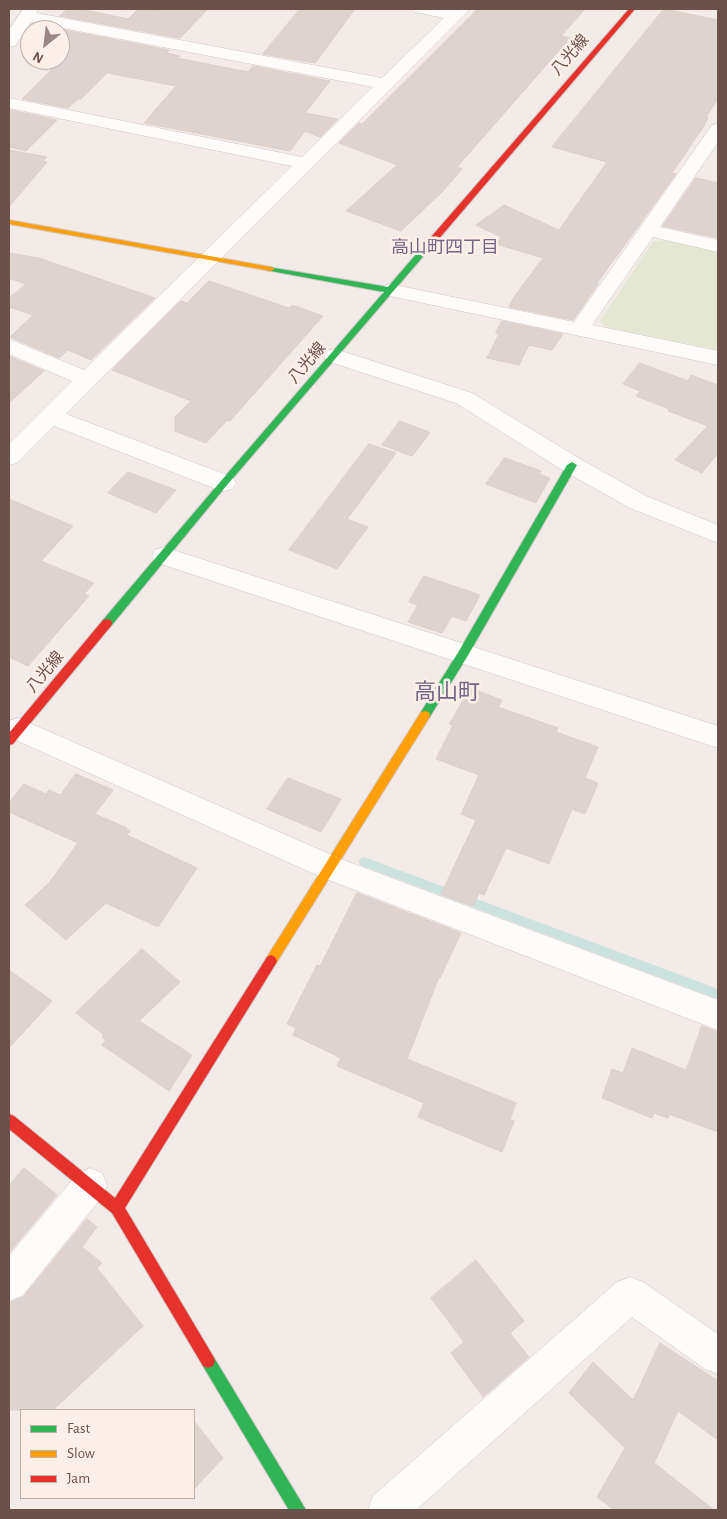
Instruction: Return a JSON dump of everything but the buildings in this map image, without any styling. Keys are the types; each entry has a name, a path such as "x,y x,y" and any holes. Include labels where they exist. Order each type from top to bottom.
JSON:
{"street":[{"path":"421,9 458,12"},
{"name":"八光線","path":"14,735 224,483 632,9"},
{"path":"9,42 28,12 385,84"},
{"path":"9,457 458,12"},
{"path":"9,103 305,163"},
{"path":"578,329 649,230 711,151 718,129"},
{"path":"9,222 390,290 718,358"},
{"path":"649,230 718,246"},
{"path":"9,346 86,379"},
{"path":"334,356 464,398 572,465 638,502 718,534"},
{"path":"49,416 224,483"},
{"path":"117,1208 463,654 572,465"},
{"path":"164,556 718,737"},
{"path":"14,735 331,868 718,1015"},
{"path":"9,1121 117,1208 298,1510"},
{"path":"9,1283 90,1185"},
{"path":"387,1510 630,1295 718,1356"}],"green space":[{"path":"663,240 718,252 718,350 605,327 600,321 653,242"}],"waterway":[{"path":"364,862 718,994"}],"traffic: fast":[{"path":"107,623 224,483 428,246"},
{"path":"271,269 390,290"},
{"path":"425,715 463,654 572,465"},
{"path":"208,1361 298,1510"}],"traffic: slow":[{"path":"9,222 271,269"},
{"path":"271,961 425,715"}],"traffic: jam":[{"path":"428,246 632,9"},
{"path":"9,741 107,623"},
{"path":"117,1208 271,961"},
{"path":"9,1121 117,1208 208,1361"}],"district":[{"name":"高山町四丁目","path":"445,248"},
{"name":"高山町","path":"447,692"}]}
